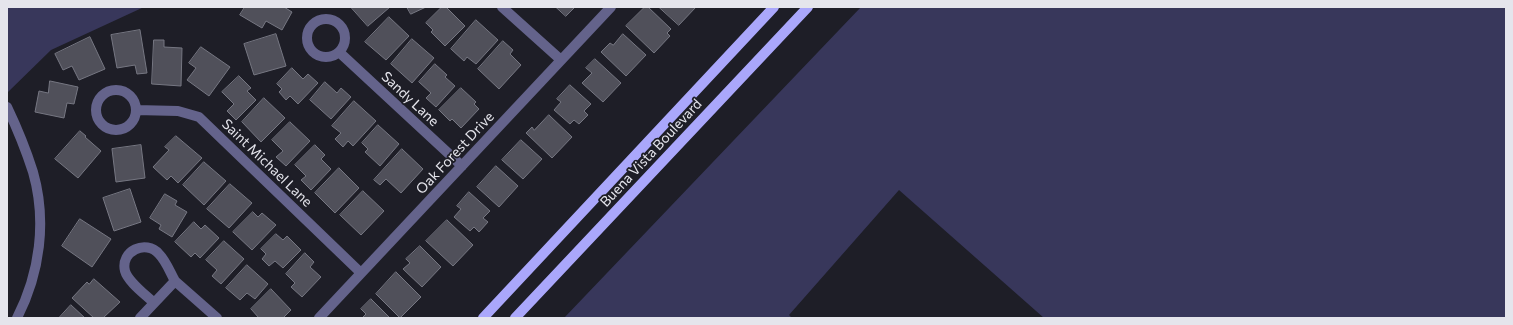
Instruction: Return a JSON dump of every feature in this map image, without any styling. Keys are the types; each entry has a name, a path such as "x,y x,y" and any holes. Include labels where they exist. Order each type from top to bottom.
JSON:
{"main road":[{"name":"Buena Vista Boulevard","path":"483,318 774,7"},
{"name":"Buena Vista Boulevard","path":"515,318 808,7"}],"street":[{"path":"502,7 561,60"},
{"name":"Oak Forest Drive","path":"319,318 611,7"},
{"name":"Sandy Lane","path":"340,52 462,166"},
{"path":"7,107 22,139 33,173 39,200 39,256 34,278 17,318"},
{"name":"Saint Michael Lane","path":"136,110 178,111 199,117 361,273"},
{"path":"154,303 129,279 125,271 125,262 128,254 136,248 144,246 153,248 160,254 175,281 218,318"},
{"path":"140,318 175,281"}],"shaded area":[{"path":"7,7 144,7 51,50 7,93"},
{"path":"861,7 1506,7 1506,318 1044,318 899,190 789,315 792,318 564,318"}],"building":[{"path":"245,7 284,7 292,12 282,30 266,21 262,28 240,15"},
{"path":"351,7 390,7 368,26"},
{"path":"407,7 426,7 411,14"},
{"path":"442,7 446,7 465,26 445,46 431,32 433,30 426,23"},
{"path":"556,7 575,7 566,16"},
{"path":"645,7 648,7 671,29 667,33 670,36 654,53 626,26"},
{"path":"659,7 696,7 679,25"},
{"path":"389,17 409,36 386,60 365,42"},
{"path":"476,20 498,40 476,64 467,57 464,61 451,49"},
{"path":"140,30 147,73 137,74 135,65 117,68 111,35"},
{"path":"276,34 286,66 254,75 244,44"},
{"path":"623,34 646,55 626,76 601,52 610,43 613,45"},
{"path":"90,37 105,69 79,80 72,66 63,70 55,54"},
{"path":"412,39 434,58 412,83 391,64"},
{"path":"154,40 164,40 164,47 182,48 181,86 152,84"},
{"path":"503,41 513,50 510,54 521,65 499,89 478,69"},
{"path":"201,47 230,67 209,96 187,80 196,68 189,63"},
{"path":"595,59 621,83 603,102 582,83 592,73 586,68"},
{"path":"435,64 447,75 445,77 455,86 436,107 426,98 431,93 419,82"},
{"path":"292,68 303,79 308,74 318,83 298,104 290,96 286,100 279,92 282,89 277,84"},
{"path":"239,76 251,88 247,91 256,100 236,120 227,111 234,104 222,92"},
{"path":"50,81 78,87 74,104 67,103 64,118 35,112 39,91 48,93"},
{"path":"325,82 337,93 341,88 351,97 331,119 310,100"},
{"path":"570,85 591,104 584,111 588,115 579,124 574,120 570,124 554,110 561,102 557,99"},
{"path":"461,88 476,102 474,104 479,109 461,128 452,119 450,121 439,110"},
{"path":"264,98 285,118 261,142 242,122"},
{"path":"354,101 376,121 353,146 348,141 343,147 335,139 341,133 332,126"},
{"path":"549,115 572,137 552,158 526,133 532,127 534,130"},
{"path":"290,122 310,141 286,166 276,157 283,151 272,140"},
{"path":"378,125 399,144 380,166 365,152 368,149 362,143"},
{"path":"80,131 101,151 78,178 55,159"},
{"path":"176,136 202,158 178,183 171,176 167,180 153,167 169,150 165,147"},
{"path":"521,140 542,159 523,179 502,160"},
{"path":"141,145 145,178 116,182 112,149"},
{"path":"315,145 325,155 321,159 331,169 311,190 301,180 306,176 295,165"},
{"path":"402,149 423,169 401,193 386,179 380,185 374,180"},
{"path":"204,162 226,181 204,205 183,185"},
{"path":"496,166 518,186 499,207 477,187"},
{"path":"339,168 359,188 335,213 315,193"},
{"path":"230,184 252,203 229,228 207,209"},
{"path":"130,189 141,222 114,231 103,198"},
{"path":"363,191 384,211 361,235 340,215"},
{"path":"469,192 490,211 483,218 488,222 479,232 474,227 470,231 454,217 461,209 457,206"},
{"path":"165,194 177,201 175,205 187,212 172,237 159,229 161,225 150,218"},
{"path":"253,212 258,217 262,213 276,225 252,250 233,232"},
{"path":"80,219 111,239 92,267 62,246"},
{"path":"447,220 473,245 453,266 426,241"},
{"path":"194,222 201,229 205,225 219,238 200,258 195,253 191,257 175,242"},
{"path":"276,234 283,240 287,236 301,250 283,268 275,261 269,266 262,259 266,254 261,249"},
{"path":"224,241 244,259 221,284 212,276 217,270 206,260"},
{"path":"420,246 441,267 422,287 403,269 410,263 406,259"},
{"path":"305,253 314,262 310,267 321,277 302,297 291,287 295,283 286,274"},
{"path":"247,265 268,284 255,299 247,293 240,300 226,288"},
{"path":"396,272 421,297 400,318 376,294"},
{"path":"94,279 120,302 103,318 94,318 72,298 87,282 89,284"},
{"path":"271,289 291,310 283,318 259,318 251,309"},
{"path":"371,299 390,318 362,318 366,314 361,309"},
{"path":"71,305 85,318 59,318"}]}
